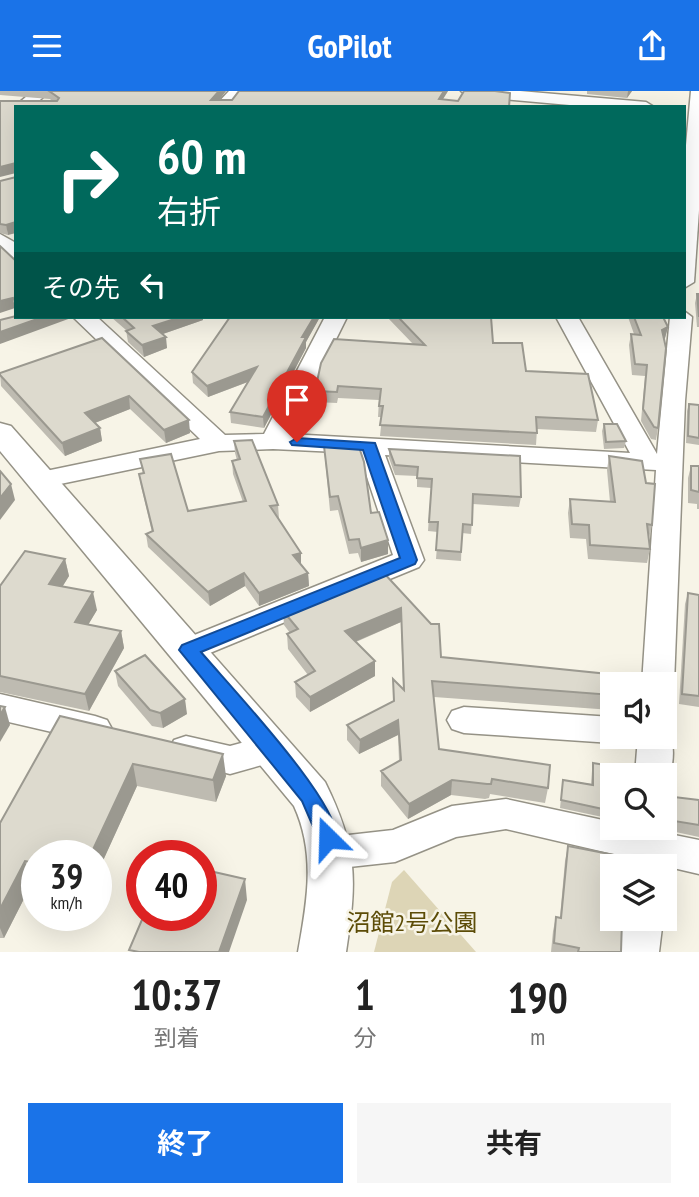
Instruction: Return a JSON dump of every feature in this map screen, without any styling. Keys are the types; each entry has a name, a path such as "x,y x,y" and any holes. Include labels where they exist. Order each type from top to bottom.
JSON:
{"street":[{"path":"26,105 42,91"},
{"path":"224,105 237,91"},
{"path":"469,91 624,105"},
{"path":"686,262 690,223 687,195 693,111 699,91"},
{"path":"0,240 14,252"},
{"path":"86,319 219,443"},
{"path":"273,440 336,319"},
{"path":"568,319 659,462"},
{"path":"658,672 659,462 686,403 681,319"},
{"path":"0,432 310,795 325,823 331,853 330,905 323,952"},
{"path":"41,480 219,443 273,440 659,462"},
{"path":"188,650 409,560 369,446"},
{"path":"0,707 230,760 271,750"},
{"path":"464,720 600,729"},
{"path":"331,853 395,846 452,822 506,814 699,857"},
{"path":"639,952 642,931"}],"green space":[{"name":"沼館2号公園","path":"404,870 476,952 374,952 392,882"}],"building":[{"path":"49,91 219,91 211,100 232,100 239,91 444,91 439,99 458,101 464,91 510,93 509,105 14,105 14,164 0,167 0,101 57,101 59,98"},
{"path":"14,178 14,223 6,225 0,224 0,181"},
{"path":"0,246 14,259 14,300 0,301"},
{"path":"14,316 14,319 37,319 0,332 0,320"},
{"path":"124,319 175,319 153,326 166,337 142,345 126,331 134,328"},
{"path":"229,319 313,319 263,417 230,412 257,367 207,386 192,372"},
{"path":"400,319 491,319 493,343 522,343 526,371 588,374 598,420 536,417 537,433 380,425 383,406 379,406 381,389 338,386 337,392 315,391 321,363 334,339 425,345"},
{"path":"635,319 664,319 668,327 662,330 666,348 658,428 654,427 643,409 647,365 635,364 631,334 641,335"},
{"path":"102,338 189,420 164,430 129,396 85,413 100,428 62,443 0,375"},
{"path":"689,404 699,405 699,438 688,436"},
{"path":"604,424 617,424 626,441 606,442"},
{"path":"252,440 278,505 270,506 301,553 293,555 308,573 259,593 244,573 208,592 146,534 153,531 139,474 144,473 140,459 171,454 188,511 246,501 232,461 240,459 234,441"},
{"path":"358,444 364,462 371,513 379,512 388,540 361,548 359,539 349,540 338,496 330,497 324,446"},
{"path":"389,449 520,456 521,497 473,494 472,525 463,524 461,552 436,550 438,522 429,522 432,479 417,478 418,467 395,465"},
{"path":"609,456 642,461 646,483 655,484 652,525 647,524 650,549 590,545 589,525 572,524 570,499 615,502"},
{"path":"691,466 699,466 699,492 691,490"},
{"path":"0,471 11,484 0,498"},
{"path":"25,551 65,559 49,584 93,592 75,622 121,631 85,694 0,676 0,586"},
{"path":"382,571 431,624 439,624 441,657 600,673 600,694 432,681 439,749 550,765 548,788 492,779 491,784 452,780 409,804 381,771 401,760 398,720 360,740 347,725 394,701 393,679 404,690 401,608 345,631 375,661 310,697 295,682 315,671 287,634 298,629 283,611"},
{"path":"688,593 699,595 699,696 682,694"},
{"path":"145,655 185,699 160,713 150,710 115,671"},
{"path":"60,716 223,754 213,780 133,764 97,840 21,840 21,869 0,909 0,823"},
{"path":"593,763 600,764 600,808 561,800 563,780 593,785"},
{"path":"677,797 699,800 699,825 677,821"},
{"path":"568,846 609,854 600,854 600,931 622,931 621,952 578,952 579,948 554,943 556,917 561,918"},
{"path":"217,873 245,879 219,952 129,950 137,931 217,931"}],"route":[{"path":"297,442 369,446 409,560 405,564 188,650 310,795 325,823 328,838"}]}
